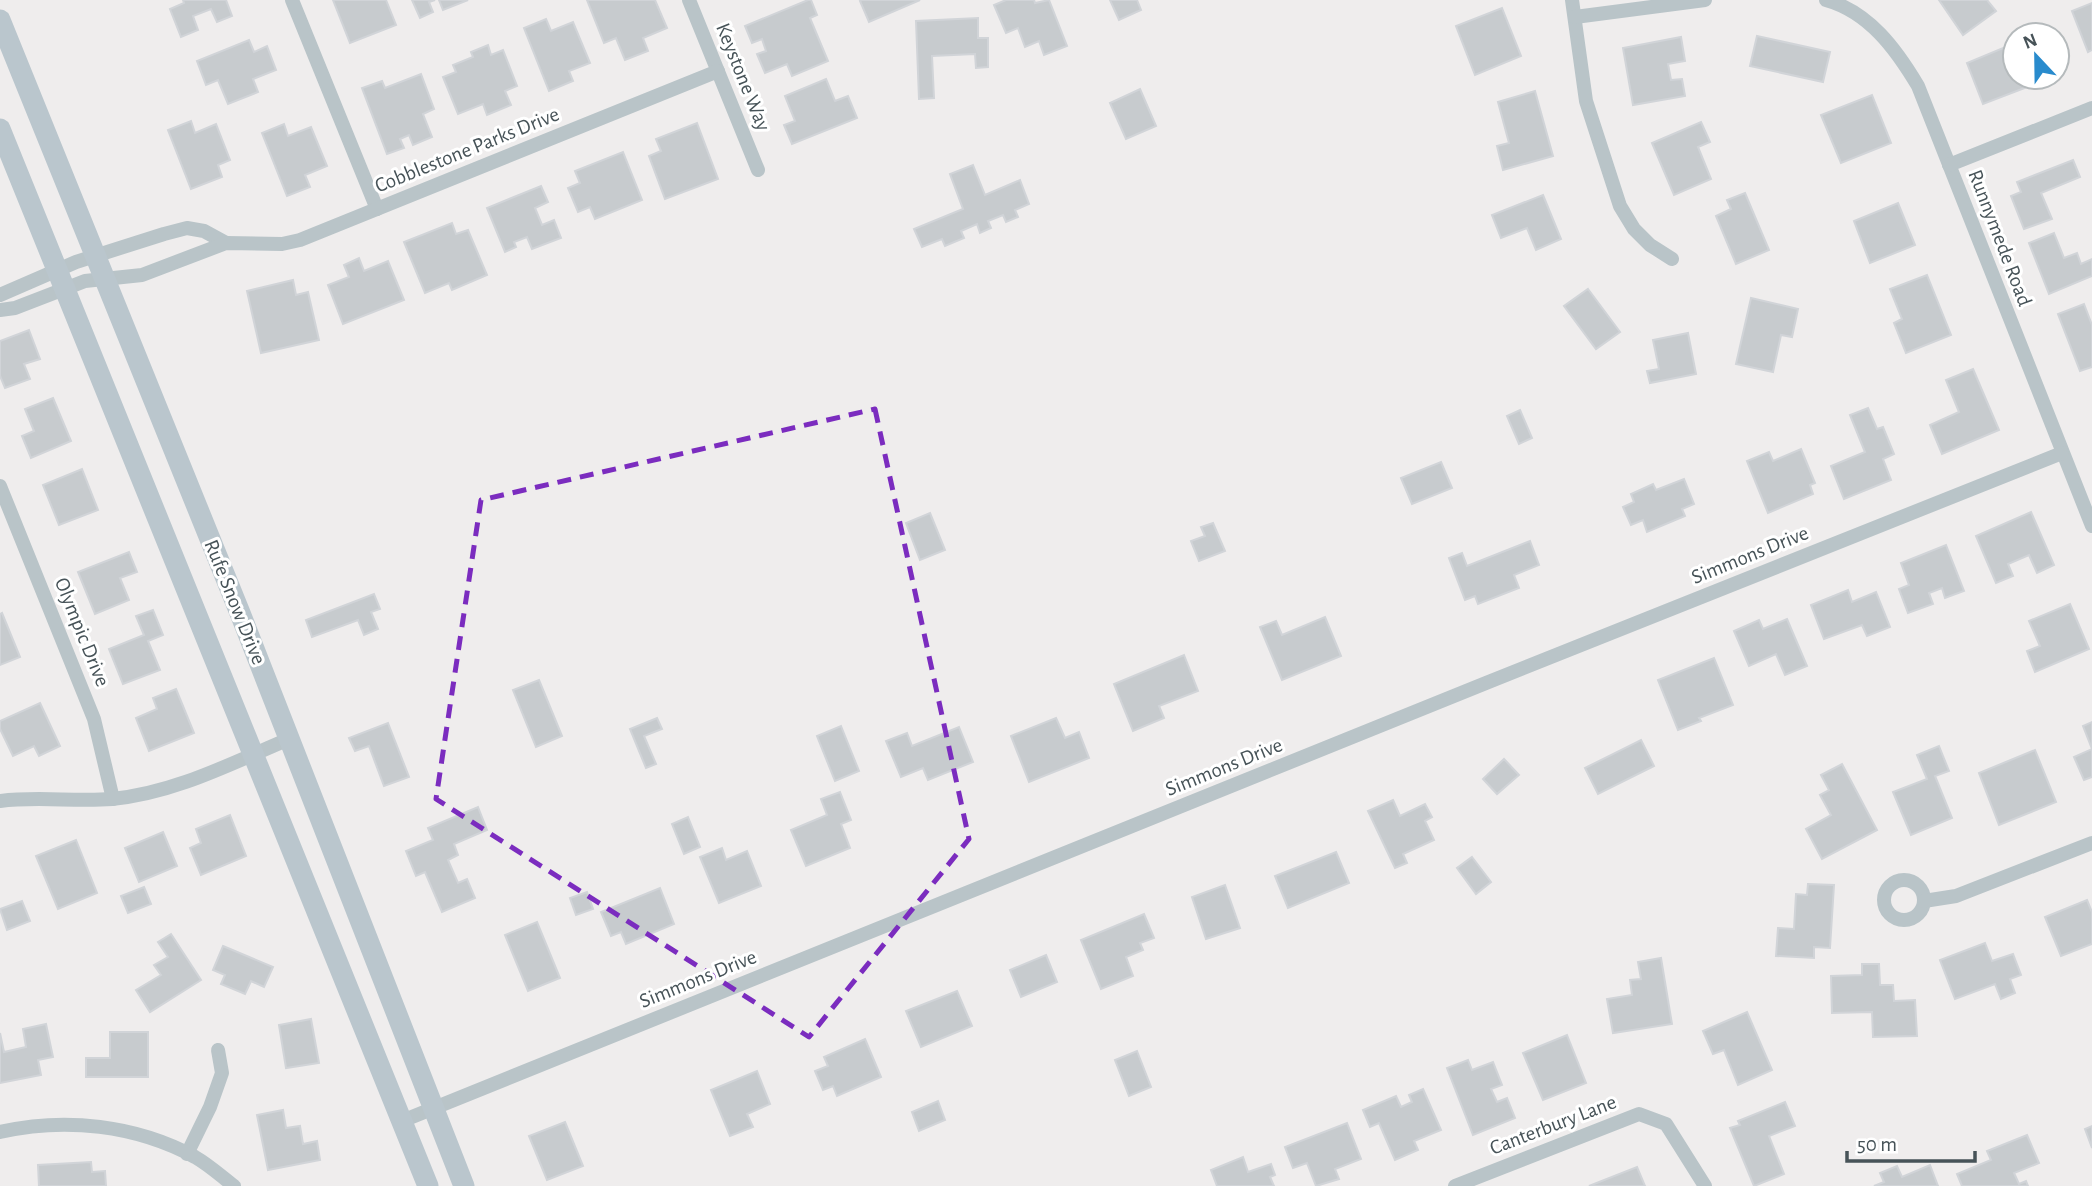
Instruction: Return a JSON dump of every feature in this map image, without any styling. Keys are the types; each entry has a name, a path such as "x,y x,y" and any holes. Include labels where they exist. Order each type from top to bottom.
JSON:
{"main road":[{"name":"Rufe Snow Drive","path":"0,20 73,269 253,754 428,1186"},
{"name":"Rufe Snow Drive","path":"0,129 73,269 95,280 289,739 464,1186"}],"street":[{"path":"292,0 377,209"},
{"name":"Keystone Way","path":"689,0 758,170"},
{"path":"1572,0 1586,101 1620,206 1634,229 1650,245 1672,259"},
{"path":"1574,17 1705,0"},
{"name":"Runnymede Road","path":"1826,0 1862,16 1899,54 1918,86 2092,526"},
{"name":"Cobblestone Parks Drive","path":"73,269 95,280 142,275 226,243 282,244 300,240 718,72"},
{"path":"1949,165 2092,108"},
{"name":"Cobblestone Parks Drive","path":"73,269 187,229 204,231 226,243"},
{"path":"0,295 73,269"},
{"path":"0,310 15,308 73,269"},
{"name":"Simmons Drive","path":"402,1121 1486,682 2062,453"},
{"name":"Olympic Drive","path":"0,486 94,719 113,799"},
{"path":"0,801 113,799 188,782 289,739"},
{"path":"1924,901 1956,896 2092,843"},
{"path":"187,1154 211,1107 222,1073 219,1050"},
{"name":"Canterbury Lane","path":"1455,1186 1639,1114 1666,1124 1705,1186"},
{"path":"0,1132 28,1125 86,1124 130,1132 187,1154 234,1186"}],"highlighted area":[{"path":"875,409 969,839 809,1037 436,799 481,500"}],"building":[{"path":"183,0 226,0 232,16 217,22 211,9 193,16 198,30 181,37 170,9 184,3"},
{"path":"333,0 386,0 396,25 350,43"},
{"path":"412,0 435,0 429,2 433,12 420,18"},
{"path":"439,0 468,0 443,10"},
{"path":"587,0 655,0 667,28 643,38 648,51 625,60 616,38 604,43"},
{"path":"811,0 817,15 810,18 828,61 792,76 787,64 765,73 757,54 766,51 762,39 752,43 745,26"},
{"path":"920,0 869,22 860,1"},
{"path":"1006,0 1034,0 1035,3 1049,0 1067,46 1044,55 1039,41 1025,47 1018,28 1006,33 994,5"},
{"path":"1110,0 1137,0 1141,10 1119,20"},
{"path":"1939,0 1987,0 1996,11 1963,35"},
{"path":"2092,3 2092,50 2088,52 2072,11"},
{"path":"1502,8 1521,56 1475,75 1456,26"},
{"path":"978,18 978,38 988,38 988,67 976,68 975,54 932,56 934,98 919,99 916,21"},
{"path":"546,19 551,31 573,22 590,63 569,71 573,81 549,91 524,28"},
{"path":"1757,36 1830,52 1823,82 1750,66"},
{"path":"1681,37 1685,61 1668,64 1671,80 1682,79 1685,96 1633,105 1623,48"},
{"path":"249,40 254,52 267,46 276,70 253,79 258,92 228,104 218,80 206,85 197,61"},
{"path":"488,45 491,55 503,50 517,86 505,91 511,105 487,115 483,104 458,114 443,77 456,72 453,65 473,57 471,52"},
{"path":"2001,49 2001,91 2017,91 1983,104 1967,63"},
{"path":"421,74 434,109 423,114 432,137 413,145 409,135 400,139 404,148 387,154 362,88 382,81 385,88"},
{"path":"826,79 835,101 848,96 857,118 792,144 784,125 795,121 785,96"},
{"path":"1140,89 1156,126 1126,139 1110,103"},
{"path":"1535,91 1553,156 1503,170 1497,146 1509,143 1498,102"},
{"path":"1872,95 1891,143 1841,163 1821,115"},
{"path":"191,121 195,133 216,124 230,160 218,165 222,177 191,189 168,130"},
{"path":"1701,122 1710,142 1698,147 1711,179 1674,195 1652,143"},
{"path":"697,123 718,179 665,199 649,156 661,151 656,139"},
{"path":"284,124 288,136 311,127 327,166 305,175 310,187 287,196 262,133"},
{"path":"623,152 642,200 595,219 590,207 578,212 568,188 580,183 575,171"},
{"path":"2073,160 2080,177 2041,193 2052,219 2024,229 2011,196 2021,192 2017,182"},
{"path":"973,165 985,195 1020,180 1029,204 1015,210 1018,217 1006,222 1003,215 988,221 991,228 980,233 977,224 961,231 964,238 945,246 942,239 922,247 914,229 963,209 950,174"},
{"path":"541,186 548,202 535,208 542,225 554,220 561,238 532,249 527,237 514,242 516,247 505,252 487,208"},
{"path":"1745,193 1769,250 1736,264 1716,216 1731,209 1727,200"},
{"path":"1543,195 1561,239 1536,250 1527,228 1501,238 1492,215"},
{"path":"1898,203 1915,245 1870,263 1854,221"},
{"path":"452,223 456,234 468,230 487,275 452,290 449,283 425,293 404,242"},
{"path":"2054,233 2064,258 2077,253 2081,264 2092,259 2092,276 2049,294 2029,243"},
{"path":"359,258 364,271 388,261 404,300 343,324 328,285 349,277 344,265"},
{"path":"1927,275 1951,335 1906,353 1894,323 1902,319 1890,289"},
{"path":"293,280 296,295 308,292 319,340 261,353 247,291"},
{"path":"1588,289 1620,332 1596,349 1564,306"},
{"path":"1751,298 1798,309 1792,337 1781,335 1773,372 1736,364"},
{"path":"2084,304 2092,325 2092,367 2080,371 2058,314"},
{"path":"29,330 40,359 24,364 30,379 5,388 0,376 0,341"},
{"path":"1688,333 1696,374 1650,383 1647,371 1659,369 1653,340"},
{"path":"1973,369 1999,430 1942,454 1930,425 1959,412 1946,380"},
{"path":"53,398 71,441 31,458 22,436 34,431 25,409"},
{"path":"1868,408 1877,429 1883,427 1894,454 1883,459 1891,480 1844,499 1831,466 1865,452 1850,415"},
{"path":"1520,410 1532,438 1519,444 1507,416"},
{"path":"1801,449 1815,483 1810,485 1813,494 1768,513 1747,461 1769,452 1773,461"},
{"path":"1441,462 1452,488 1412,504 1401,478"},
{"path":"82,469 98,510 59,525 43,485"},
{"path":"1684,479 1694,504 1682,509 1685,516 1647,532 1643,520 1631,525 1623,507 1634,502 1631,494 1653,484 1656,490"},
{"path":"2031,512 2054,565 2037,573 2029,555 2008,564 2013,576 1996,583 1976,536"},
{"path":"930,513 945,550 920,560 906,523"},
{"path":"1213,523 1225,551 1199,561 1191,541 1205,536 1201,527"},
{"path":"1530,541 1539,565 1514,575 1519,588 1478,604 1475,596 1465,600 1449,558 1462,553 1467,566"},
{"path":"1946,545 1964,591 1945,598 1942,588 1929,593 1933,604 1908,613 1899,589 1909,585 1901,563"},
{"path":"129,552 137,572 120,578 129,600 95,614 78,572"},
{"path":"1848,590 1852,602 1876,592 1890,627 1867,636 1862,625 1824,639 1811,605"},
{"path":"374,594 380,609 371,612 378,629 364,635 358,620 312,637 306,620"},
{"path":"2070,604 2089,649 2035,672 2027,651 2040,646 2029,621"},
{"path":"153,610 163,635 148,641 160,670 123,684 109,649 144,635 136,616"},
{"path":"2,613 20,657 0,665 0,614"},
{"path":"1325,617 1341,656 1282,680 1260,627 1276,621 1282,635"},
{"path":"1787,619 1807,666 1785,675 1776,654 1749,666 1734,631 1759,620 1763,629"},
{"path":"1184,655 1198,691 1159,706 1164,718 1133,731 1114,684"},
{"path":"1714,658 1733,705 1699,718 1701,721 1678,730 1658,680"},
{"path":"539,680 562,736 536,747 513,690"},
{"path":"176,689 194,733 149,751 136,718 157,709 153,698"},
{"path":"40,703 60,746 39,756 34,746 13,756 0,729 0,721"},
{"path":"657,718 662,729 644,736 656,764 646,768 630,729"},
{"path":"1056,718 1065,738 1079,732 1089,758 1029,782 1011,736"},
{"path":"2092,722 2092,749 2083,726"},
{"path":"388,723 409,777 384,786 369,746 355,751 349,738"},
{"path":"841,726 859,771 835,781 817,736"},
{"path":"959,727 973,762 928,780 923,768 901,777 886,741 907,733 912,746"},
{"path":"1641,740 1654,766 1598,794 1585,768"},
{"path":"1939,746 1949,771 1935,776 1952,818 1911,835 1893,792 1927,779 1917,755"},
{"path":"2092,749 2092,777 2084,780 2074,757"},
{"path":"2035,750 2056,802 1999,825 1979,773"},
{"path":"1504,759 1519,775 1497,794 1483,779"},
{"path":"1842,764 1877,830 1822,859 1806,829 1831,815 1820,795 1829,790 1821,775"},
{"path":"840,792 851,820 841,824 850,848 806,866 791,830 827,815 821,799"},
{"path":"1393,800 1400,816 1425,804 1432,817 1425,821 1434,840 1403,854 1407,863 1395,868 1368,811"},
{"path":"478,807 487,830 454,844 458,855 448,860 458,883 467,879 475,898 442,912 425,872 416,876 406,851 433,840 428,828"},
{"path":"230,815 246,856 201,875 190,848 201,843 196,829"},
{"path":"688,817 700,847 684,854 672,824"},
{"path":"163,832 177,866 139,882 125,848"},
{"path":"76,840 97,893 58,909 36,856"},
{"path":"722,848 726,860 747,851 761,886 719,903 700,857"},
{"path":"1336,852 1349,883 1288,908 1275,876"},
{"path":"1472,857 1491,882 1476,894 1457,868"},
{"path":"1808,884 1834,885 1830,948 1814,947 1814,958 1776,956 1778,928 1794,929 1796,894 1807,895"},
{"path":"1225,885 1240,928 1206,939 1192,897"},
{"path":"144,887 151,904 128,913 121,896"},
{"path":"660,888 674,924 626,944 621,932 611,936 601,912"},
{"path":"587,892 593,909 576,915 570,898"},
{"path":"2087,900 2092,912 2092,944 2061,956 2045,917"},
{"path":"22,901 30,921 7,930 0,909"},
{"path":"1144,914 1154,938 1140,943 1143,950 1126,957 1133,976 1101,989 1081,940"},
{"path":"537,922 560,978 528,991 505,935"},
{"path":"171,934 201,980 150,1012 136,990 161,975 154,965 168,957 158,942"},
{"path":"1985,943 1992,961 2013,954 2021,975 2010,979 2015,993 2001,999 1995,984 1955,999 1940,960"},
{"path":"223,946 273,967 264,987 251,981 245,994 221,984 225,975 213,970"},
{"path":"1046,955 1057,982 1021,997 1010,970"},
{"path":"1661,958 1672,1024 1613,1033 1607,999 1632,995 1630,980 1641,979 1638,962"},
{"path":"1862,964 1879,964 1880,985 1893,985 1894,1001 1915,1000 1917,1036 1873,1037 1872,1012 1832,1013 1831,976 1862,975"},
{"path":"957,991 972,1026 921,1047 906,1011"},
{"path":"1747,1012 1772,1070 1738,1085 1724,1050 1713,1054 1703,1031"},
{"path":"311,1019 319,1063 286,1068 279,1025"},
{"path":"46,1024 53,1057 38,1060 41,1075 0,1083 0,1033 4,1052 26,1047 23,1029"},
{"path":"110,1032 148,1032 148,1077 86,1077 86,1058 110,1058"},
{"path":"1567,1035 1586,1083 1543,1100 1523,1053"},
{"path":"865,1039 881,1077 837,1096 833,1086 823,1090 815,1071 828,1066 824,1057"},
{"path":"1137,1051 1151,1087 1129,1096 1115,1060"},
{"path":"1468,1060 1472,1070 1493,1062 1502,1085 1491,1089 1497,1102 1507,1098 1515,1118 1473,1135 1447,1068"},
{"path":"757,1071 770,1104 747,1114 753,1127 730,1136 711,1090"},
{"path":"1423,1089 1441,1130 1414,1141 1418,1150 1395,1160 1379,1123 1370,1127 1363,1110 1396,1096 1401,1107 1412,1102 1409,1095"},
{"path":"938,1101 945,1120 919,1131 912,1112"},
{"path":"1785,1102 1795,1126 1769,1136 1784,1174 1754,1186 1730,1128 1740,1125 1738,1121"},
{"path":"283,1110 286,1128 300,1126 303,1144 317,1141 320,1160 268,1170 257,1115"},
{"path":"565,1122 583,1166 547,1180 529,1136"},
{"path":"1347,1123 1361,1159 1335,1169 1339,1179 1316,1186 1307,1163 1293,1168 1285,1147"},
{"path":"2092,1126 2092,1148 2085,1129"},
{"path":"2027,1135 2039,1163 2014,1173 2019,1184 2026,1181 2028,1186 1962,1186 1957,1174 1991,1160 1987,1151"},
{"path":"1243,1157 1248,1172 1271,1164 1275,1175 1270,1177 1274,1186 1217,1186 1211,1170"},
{"path":"91,1162 92,1172 105,1171 106,1186 39,1186 38,1165"},
{"path":"1930,1165 1938,1186 1874,1186 1884,1182 1880,1173 1897,1166 1902,1177"},
{"path":"1637,1167 1645,1186 1589,1186"}]}
